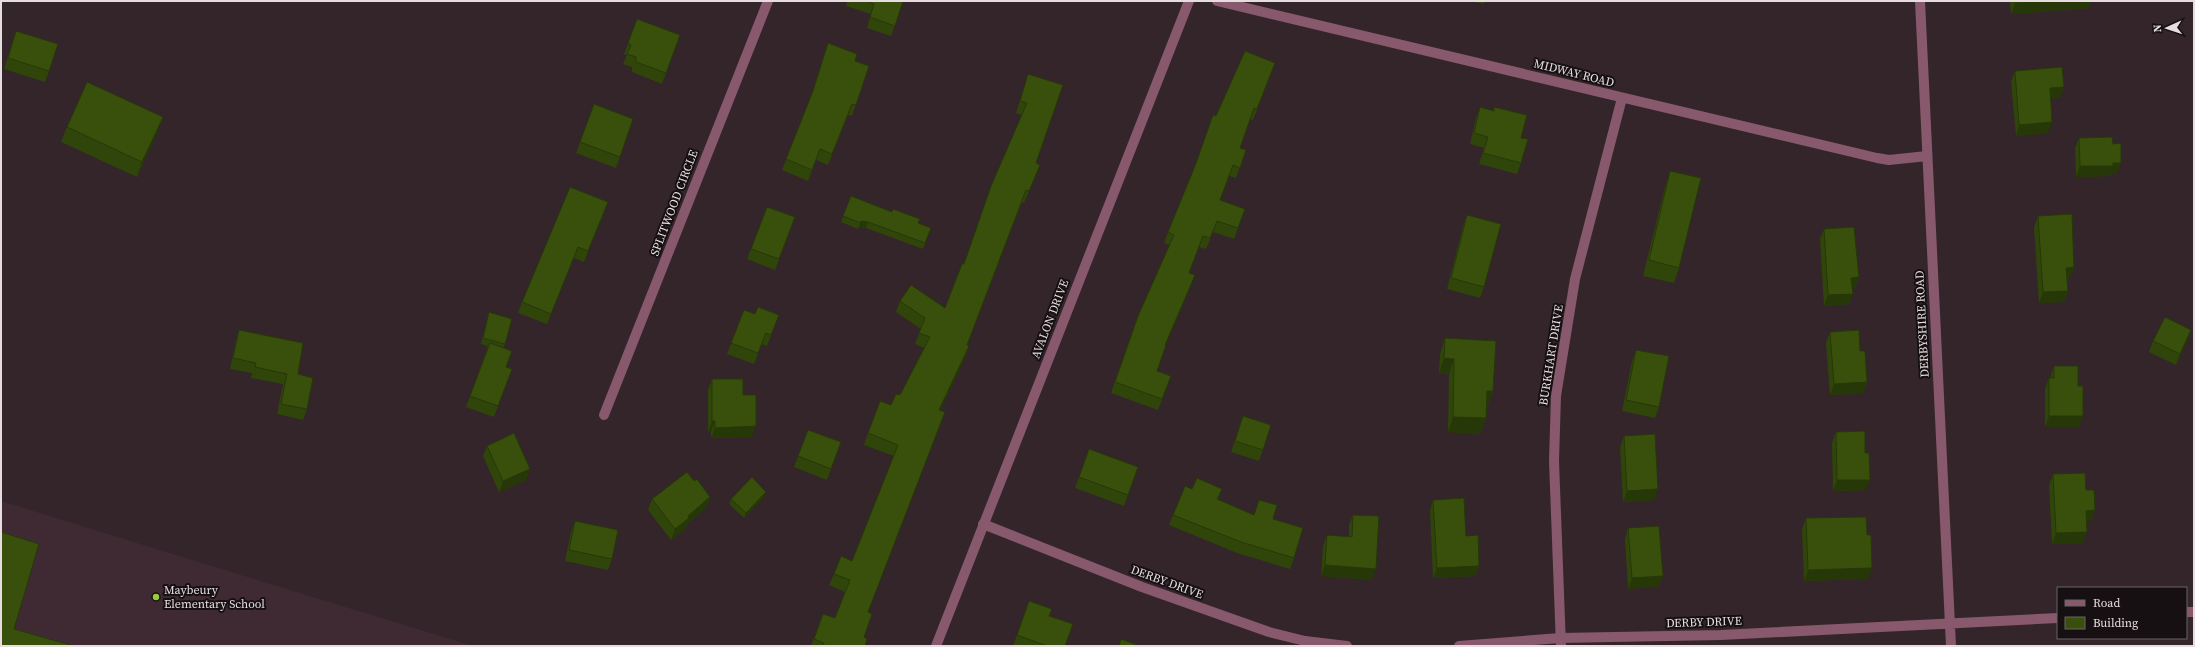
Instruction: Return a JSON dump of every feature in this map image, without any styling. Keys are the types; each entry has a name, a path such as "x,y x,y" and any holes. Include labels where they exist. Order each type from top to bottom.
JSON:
{"street":[{"name":"SPLITWOOD CIRCLE","path":"604,415 768,1"},
{"name":"AVALON DRIVE","path":"936,646 1189,1"},
{"name":"MIDWAY ROAD","path":"1217,1 1877,158 1889,160 1927,156"},
{"name":"DERBYSHIRE ROAD","path":"1920,1 1951,646"},
{"name":"BURKHART DRIVE","path":"1560,642 1554,460 1556,396 1576,279 1622,98"},
{"name":"DERBY DRIVE","path":"983,524 1142,587 1270,632 1305,641 1347,646"},
{"name":"DERBY DRIVE","path":"1459,646 1721,635 2057,618"}],"shaded area":[{"name":"Maybeury Elementary School","path":"1,501 150,547 473,646 1,646"}],"building":[{"path":"865,1 903,1 895,26 870,17 874,4"},
{"path":"2015,1 2039,1 2015,3"},
{"path":"637,19 680,35 666,73 636,62 636,57 627,54 631,45 628,43"},
{"path":"16,31 58,44 49,71 8,58"},
{"path":"828,43 857,54 855,61 869,66 856,105 852,104 832,154 820,149 812,170 786,159 813,91"},
{"path":"1245,51 1275,63 1257,109 1254,108 1240,148 1246,150 1240,168 1233,165 1220,200 1245,209 1238,228 1217,221 1210,238 1203,236 1189,273 1195,275 1165,345 1157,371 1171,376 1162,399 1115,382 1138,316 1174,235 1168,232 1195,166 1213,115 1216,116"},
{"path":"2062,67 2064,87 2050,88 2052,122 2019,125 2015,71"},
{"path":"1028,74 1063,85 1036,163 1040,165 1029,191 1026,190 967,345 969,346 939,410 945,412 868,612 872,614 864,637 867,639 865,646 823,646 824,643 814,639 823,614 835,618 850,580 834,574 841,556 852,561 898,445 868,433 880,401 891,405 896,394 900,395 930,337 919,333 925,318 900,301 911,285 945,308 962,264 964,264 991,186 1027,103 1020,101"},
{"path":"87,82 163,117 142,162 67,127"},
{"path":"594,104 633,119 620,157 580,142"},
{"path":"1480,107 1494,111 1494,107 1527,115 1521,138 1528,139 1521,163 1483,153 1488,137 1474,133"},
{"path":"2112,137 2113,144 2121,143 2121,163 2113,163 2113,166 2080,166 2079,138"},
{"path":"1670,171 1701,178 1679,268 1649,260"},
{"path":"570,187 608,202 588,251 578,247 551,314 522,302"},
{"path":"851,196 892,212 893,209 920,219 918,223 931,228 925,243 868,222 861,221 861,223 843,216"},
{"path":"767,207 795,217 779,259 751,249"},
{"path":"2072,214 2074,267 2066,268 2068,291 2043,292 2038,216"},
{"path":"1467,215 1501,224 1484,287 1451,278"},
{"path":"1854,227 1859,277 1851,278 1853,294 1828,295 1824,229"},
{"path":"758,307 779,315 771,335 766,333 758,353 731,343 744,310 755,314"},
{"path":"489,312 512,319 505,344 483,338"},
{"path":"2165,317 2191,330 2180,354 2153,341"},
{"path":"239,330 303,343 298,374 313,378 307,409 281,404 287,374 255,367 256,363 233,358"},
{"path":"1859,330 1860,351 1865,351 1867,382 1834,384 1830,332"},
{"path":"1445,338 1496,341 1493,391 1487,391 1486,418 1453,417 1454,359 1444,358"},
{"path":"490,343 512,351 506,367 512,369 498,406 470,396"},
{"path":"1636,350 1669,356 1659,407 1626,400"},
{"path":"2054,366 2078,366 2078,386 2083,386 2083,416 2049,416 2049,378 2054,378"},
{"path":"712,379 743,379 743,395 756,395 756,426 715,428 715,421 712,421"},
{"path":"1243,416 1271,425 1263,450 1235,441"},
{"path":"808,430 841,442 831,469 798,456"},
{"path":"1865,431 1865,453 1869,453 1870,480 1837,480 1836,432"},
{"path":"514,433 530,469 503,481 487,446"},
{"path":"1655,434 1658,489 1627,491 1624,436"},
{"path":"1089,449 1138,467 1128,495 1079,477"},
{"path":"687,472 694,481 697,479 710,497 688,516 689,518 675,529 652,499"},
{"path":"2085,473 2086,490 2094,490 2095,510 2086,511 2087,532 2056,533 2053,474"},
{"path":"752,477 766,492 746,513 731,499"},
{"path":"1197,478 1222,489 1217,499 1254,515 1259,500 1277,505 1273,519 1303,528 1294,558 1241,542 1173,515 1185,486 1192,489"},
{"path":"1464,498 1466,536 1478,535 1479,566 1437,568 1433,500"},
{"path":"1353,515 1379,516 1376,569 1325,565 1327,535 1352,537"},
{"path":"1866,517 1867,535 1871,535 1872,568 1808,570 1806,518"},
{"path":"575,521 618,530 612,559 569,550"},
{"path":"1659,526 1663,576 1632,578 1628,528"},
{"path":"1,532 39,544 14,629 74,646 1,646"},
{"path":"1029,601 1052,609 1049,616 1073,624 1065,646 1047,646 1017,635"},
{"path":"1121,639 1140,646 1119,646"}],"place":[{"name":"Maybeury Elementary School","path":"156,597"}]}
